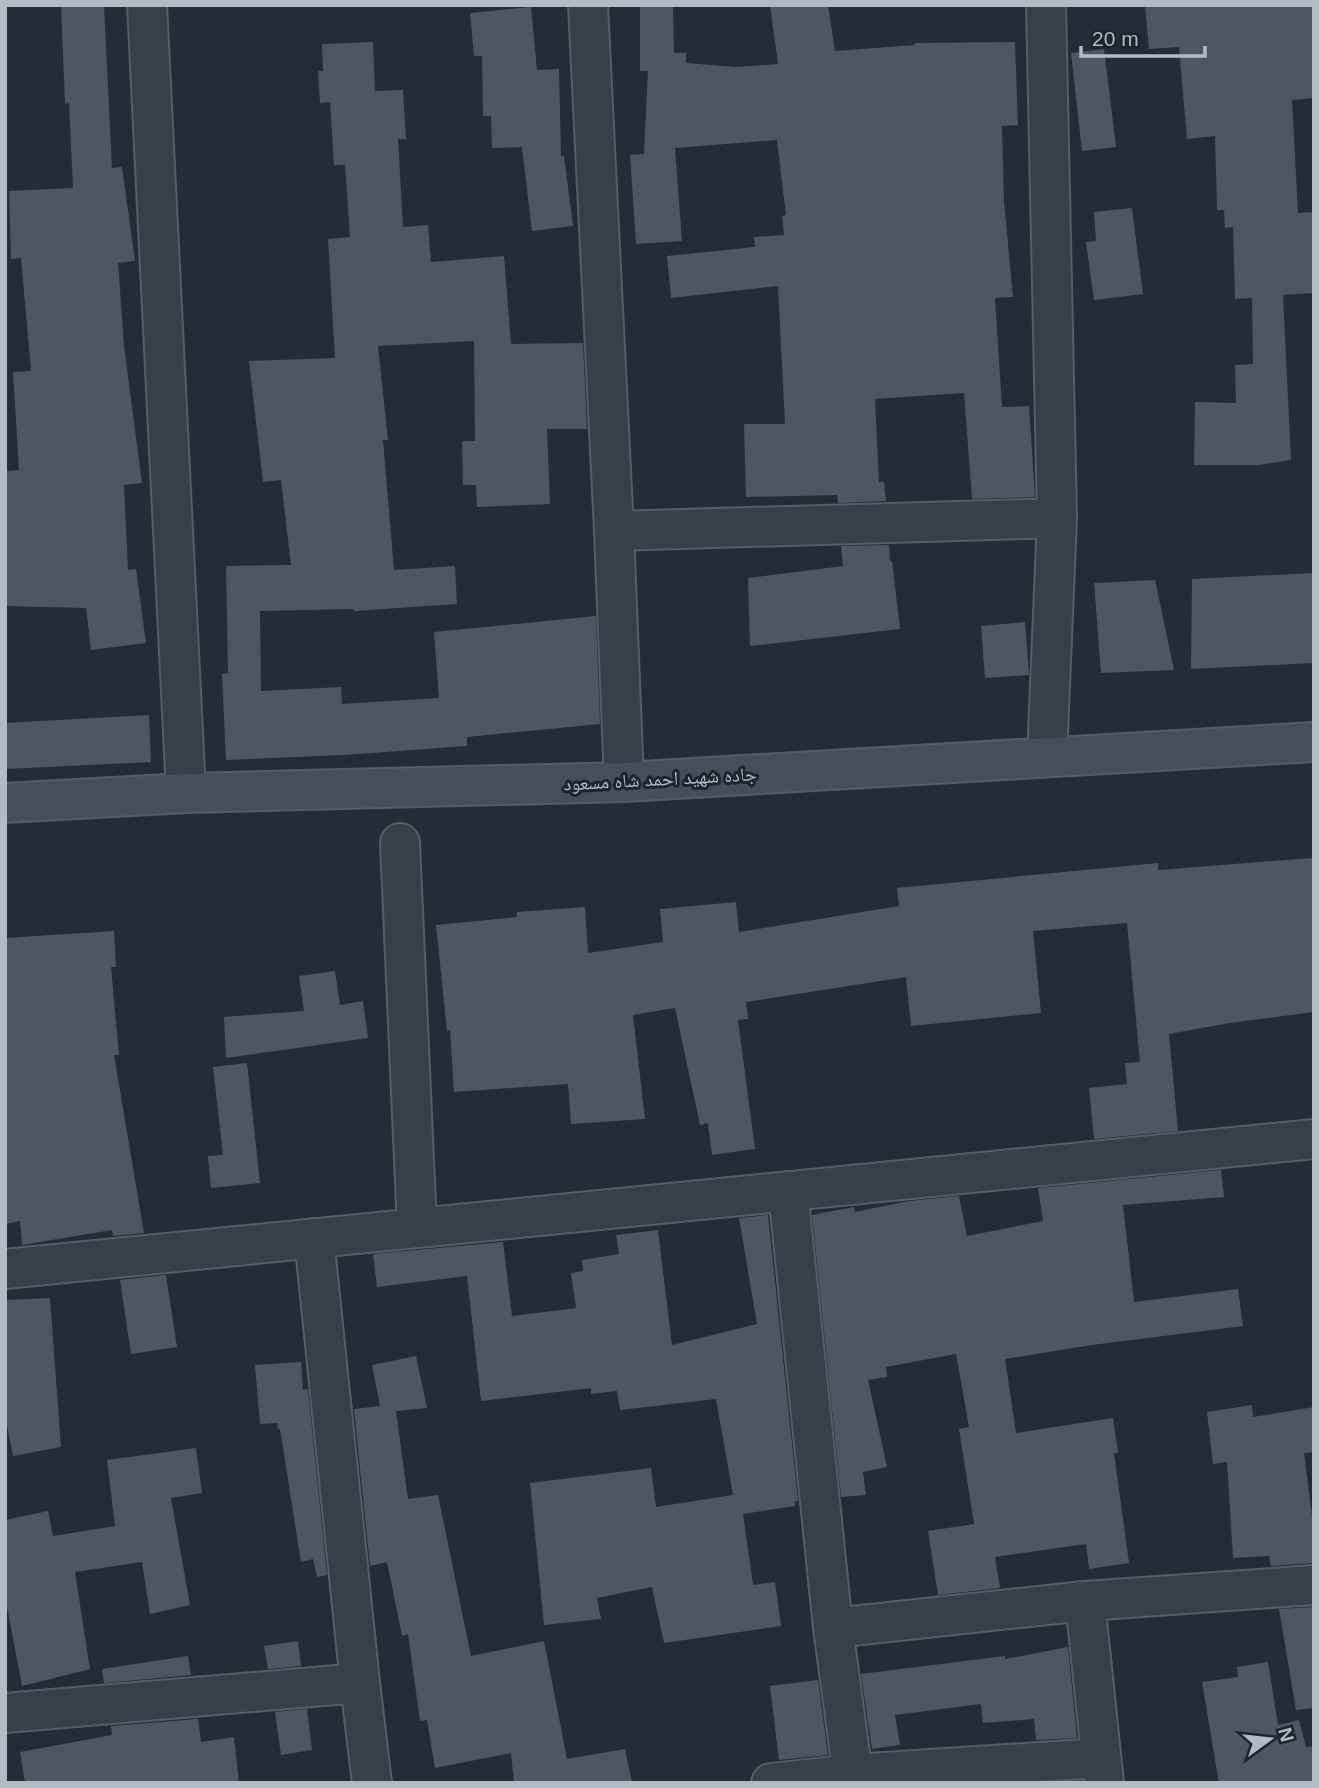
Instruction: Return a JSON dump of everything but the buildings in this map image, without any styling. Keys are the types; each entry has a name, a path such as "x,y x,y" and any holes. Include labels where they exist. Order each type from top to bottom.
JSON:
{"main road":[{"name":"جاده شهيد احمد شاه مسعود","path":"5,803 186,793 624,782 1314,742"}],"street":[{"path":"147,5 186,793"},
{"path":"588,5 624,782"},
{"path":"1046,5 1057,518 1047,757"},
{"path":"614,531 1057,518"},
{"path":"400,843 417,1228"},
{"path":"5,1269 1314,1139"},
{"path":"788,1192 833,1629 853,1778"},
{"path":"314,1238 372,1783"},
{"path":"833,1629 1085,1601 1314,1585"},
{"path":"771,1783 1102,1771 1085,1601"},
{"path":"5,1713 360,1684"}]}
